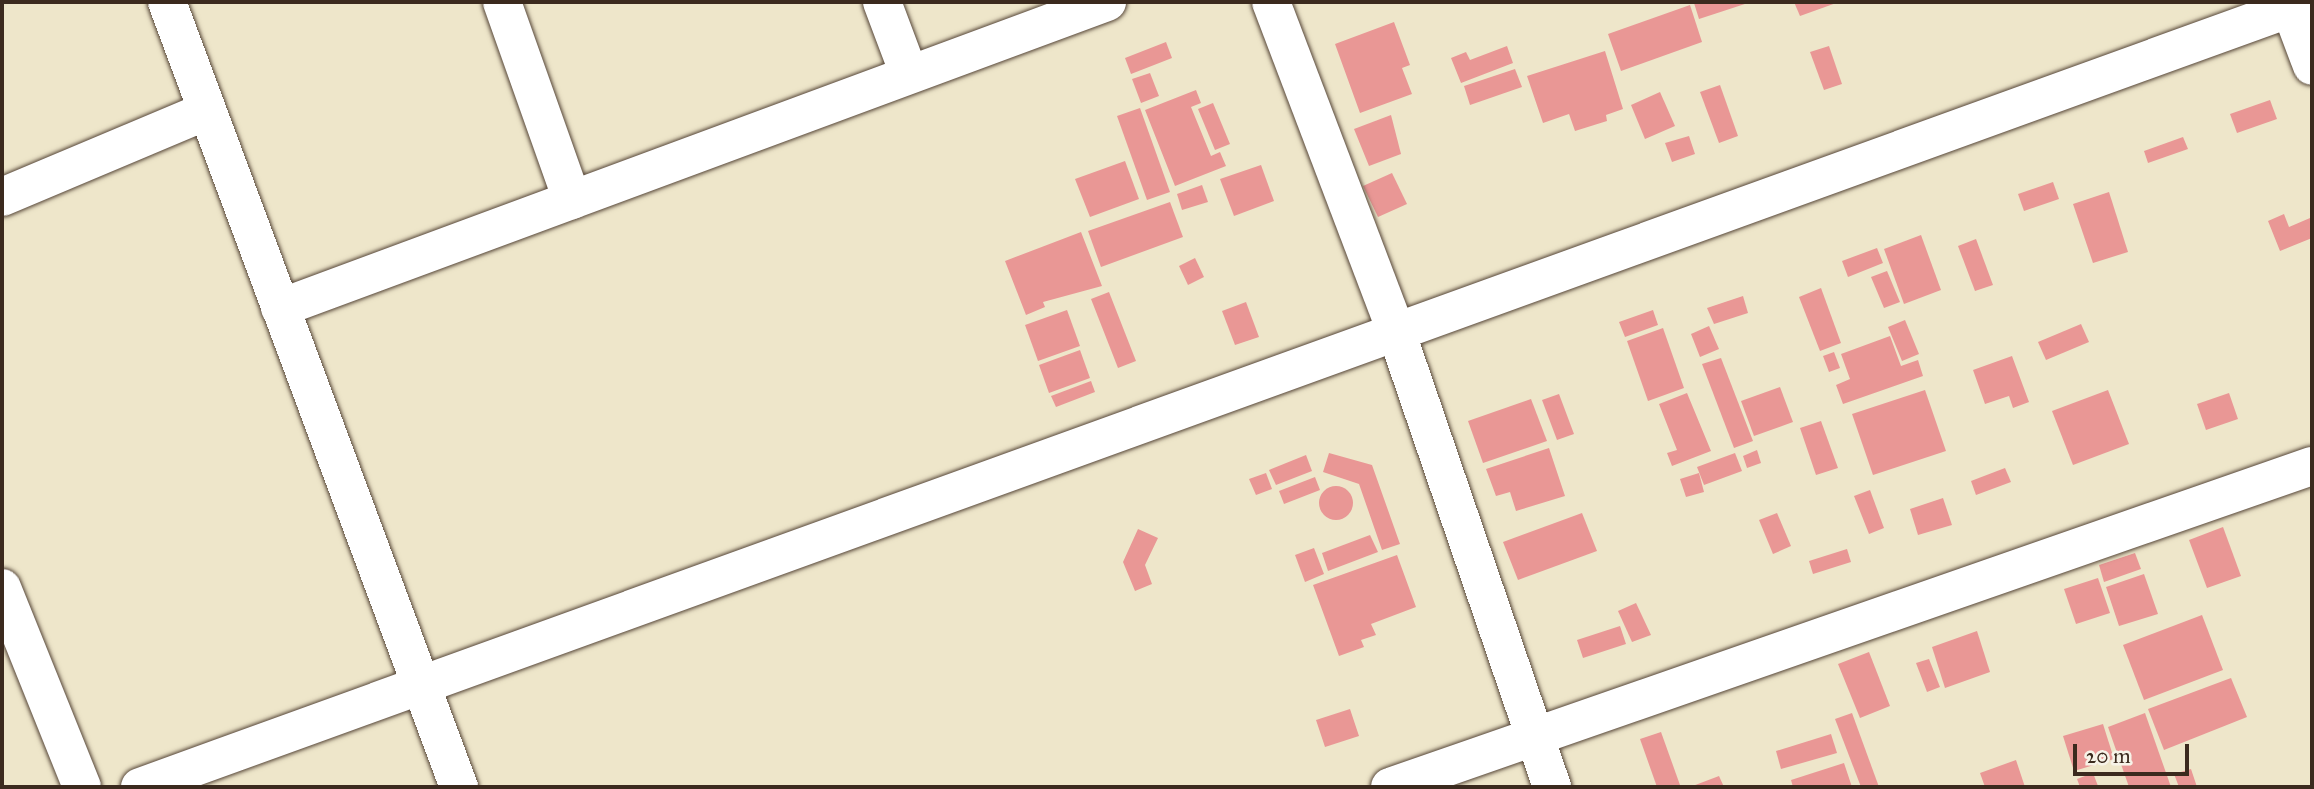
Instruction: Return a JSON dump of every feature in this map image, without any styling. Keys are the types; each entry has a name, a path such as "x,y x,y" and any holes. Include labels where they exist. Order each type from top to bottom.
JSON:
{"street":[{"path":"167,2 459,787"},
{"path":"502,2 572,200"},
{"path":"881,2 909,74"},
{"path":"280,308 1107,2"},
{"path":"1271,2 1397,334 1552,787"},
{"path":"140,787 421,683 1397,334 2295,4 2312,66"},
{"path":"2,197 206,111"},
{"path":"1390,787 1535,734 2312,467"},
{"path":"2,588 82,787"}],"building":[{"path":"1751,2 1699,19 1694,3"},
{"path":"1794,2 1839,2 1800,16"},
{"path":"1690,5 1702,42 1621,71 1608,34"},
{"path":"1394,22 1410,65 1402,68 1412,94 1360,113 1335,44"},
{"path":"1166,42 1172,58 1131,74 1125,58"},
{"path":"1507,46 1513,63 1461,83 1451,58 1466,52 1470,60"},
{"path":"1829,46 1842,84 1824,90 1810,52"},
{"path":"1605,51 1623,109 1606,115 1607,121 1575,131 1569,114 1543,123 1527,76"},
{"path":"1515,69 1522,87 1470,105 1464,86"},
{"path":"1150,73 1159,96 1141,103 1132,79"},
{"path":"1720,85 1738,136 1719,143 1700,92"},
{"path":"1196,90 1201,103 1191,107 1211,156 1220,152 1226,166 1175,186 1145,110"},
{"path":"1660,92 1675,126 1645,139 1631,105"},
{"path":"2270,100 2277,119 2237,133 2230,114"},
{"path":"1213,103 1230,144 1215,150 1198,109"},
{"path":"1140,108 1170,192 1147,200 1117,116"},
{"path":"1391,115 1401,154 1369,166 1354,129"},
{"path":"1689,136 1695,154 1672,162 1665,143"},
{"path":"2183,137 2188,149 2148,163 2144,151"},
{"path":"1125,161 1139,199 1090,217 1075,179"},
{"path":"1261,165 1274,201 1234,216 1220,179"},
{"path":"1392,173 1407,204 1378,217 1363,186"},
{"path":"2053,182 2059,199 2024,211 2018,194"},
{"path":"1202,185 1208,202 1182,210 1177,194"},
{"path":"2109,192 2128,252 2093,263 2073,204"},
{"path":"1170,202 1183,237 1101,267 1088,231"},
{"path":"2284,214 2289,227 2310,218 2312,238 2280,251 2268,221"},
{"path":"1081,232 1102,286 1043,302 1045,307 1026,315 1005,261"},
{"path":"1921,235 1941,290 1904,304 1884,249"},
{"path":"1976,239 1993,285 1975,291 1958,246"},
{"path":"1877,248 1883,263 1848,277 1842,261"},
{"path":"1195,258 1204,277 1188,285 1179,266"},
{"path":"1887,271 1900,302 1884,308 1871,277"},
{"path":"1821,288 1841,343 1820,351 1799,297"},
{"path":"1109,292 1136,361 1118,368 1091,299"},
{"path":"1743,296 1748,313 1714,324 1707,308"},
{"path":"1246,302 1259,337 1235,345 1222,311"},
{"path":"1067,310 1080,346 1038,361 1025,325"},
{"path":"1653,310 1658,325 1625,337 1619,322"},
{"path":"1905,320 1919,354 1902,361 1888,327"},
{"path":"2081,324 2089,342 2046,360 2038,342"},
{"path":"1709,326 1719,349 1700,357 1691,334"},
{"path":"1663,328 1684,388 1648,401 1627,341"},
{"path":"1890,336 1901,366 1918,360 1923,376 1843,404 1836,385 1850,379 1841,354"},
{"path":"1080,350 1090,378 1049,393 1039,365"},
{"path":"1834,352 1840,368 1829,372 1823,356"},
{"path":"2012,356 2029,402 2013,408 2009,396 1985,404 1973,370"},
{"path":"1721,358 1753,441 1734,448 1702,364"},
{"path":"1091,381 1095,392 1056,407 1051,396"},
{"path":"1780,387 1793,422 1754,436 1741,401"},
{"path":"1925,390 1946,451 1873,475 1852,414"},
{"path":"2108,390 2129,444 2073,465 2052,411"},
{"path":"1687,393 1711,451 1672,466 1667,453 1677,450 1659,404"},
{"path":"2229,393 2238,419 2206,430 2197,404"},
{"path":"1559,394 1574,434 1557,440 1542,400"},
{"path":"1531,399 1547,441 1483,463 1468,421"},
{"path":"1821,421 1838,468 1816,475 1800,428"},
{"path":"1549,448 1565,496 1516,511 1510,492 1496,496 1486,469"},
{"path":"1757,450 1761,463 1747,468 1743,456"},
{"path":"1329,453 1372,465 1400,544 1382,550 1359,484 1323,472"},
{"path":"1735,453 1742,471 1704,485 1697,467"},
{"path":"1306,455 1312,471 1276,485 1269,470"},
{"path":"2005,468 2011,482 1976,495 1971,481"},
{"path":"1266,473 1272,489 1256,495 1249,479"},
{"path":"1699,473 1704,492 1686,497 1680,479"},
{"path":"1315,477 1320,490 1284,504 1279,491"},
{"path":"1336,486 1348,491 1353,503 1348,515 1336,520 1324,515 1319,503 1324,491"},
{"path":"1870,490 1884,528 1869,534 1854,496"},
{"path":"1943,498 1952,525 1918,535 1910,509"},
{"path":"1582,513 1597,551 1518,580 1503,542"},
{"path":"1777,513 1791,546 1773,554 1759,520"},
{"path":"2223,527 2241,576 2207,588 2189,540"},
{"path":"1138,529 1158,538 1145,565 1152,584 1135,591 1123,562"},
{"path":"1370,535 1378,552 1328,571 1322,553"},
{"path":"1314,548 1324,574 1305,582 1295,555"},
{"path":"1847,549 1851,562 1813,574 1809,561"},
{"path":"2135,553 2141,569 2104,582 2099,565"},
{"path":"1397,555 1416,607 1371,624 1376,635 1361,640 1364,647 1339,656 1313,585"},
{"path":"2144,574 2158,614 2119,626 2106,587"},
{"path":"2098,578 2110,613 2076,624 2064,589"},
{"path":"1636,603 1651,635 1632,642 1618,611"},
{"path":"2202,615 2223,670 2144,700 2123,645"},
{"path":"1620,626 1626,644 1583,658 1577,640"},
{"path":"1977,631 1990,672 1945,688 1932,647"},
{"path":"1869,652 1890,706 1860,718 1838,664"},
{"path":"1929,659 1940,687 1927,692 1916,663"},
{"path":"2231,678 2247,717 2164,750 2148,709"},
{"path":"1350,709 1359,736 1325,747 1316,720"},
{"path":"1852,713 1879,787 1861,787 1835,719"},
{"path":"2145,713 2171,787 2129,787 2108,727"},
{"path":"2103,724 2114,759 2074,771 2063,736"},
{"path":"1661,732 1680,785 1657,787 1640,739"},
{"path":"1831,734 1837,753 1781,769 1776,751"},
{"path":"2016,760 2025,787 1985,787 1980,773"},
{"path":"1844,763 1852,787 1793,787 1791,780"},
{"path":"2191,769 2197,787 2179,787 2174,774"},
{"path":"2093,773 2098,786 2080,787 2077,779"},
{"path":"1719,776 1724,787 1690,787"}]}
